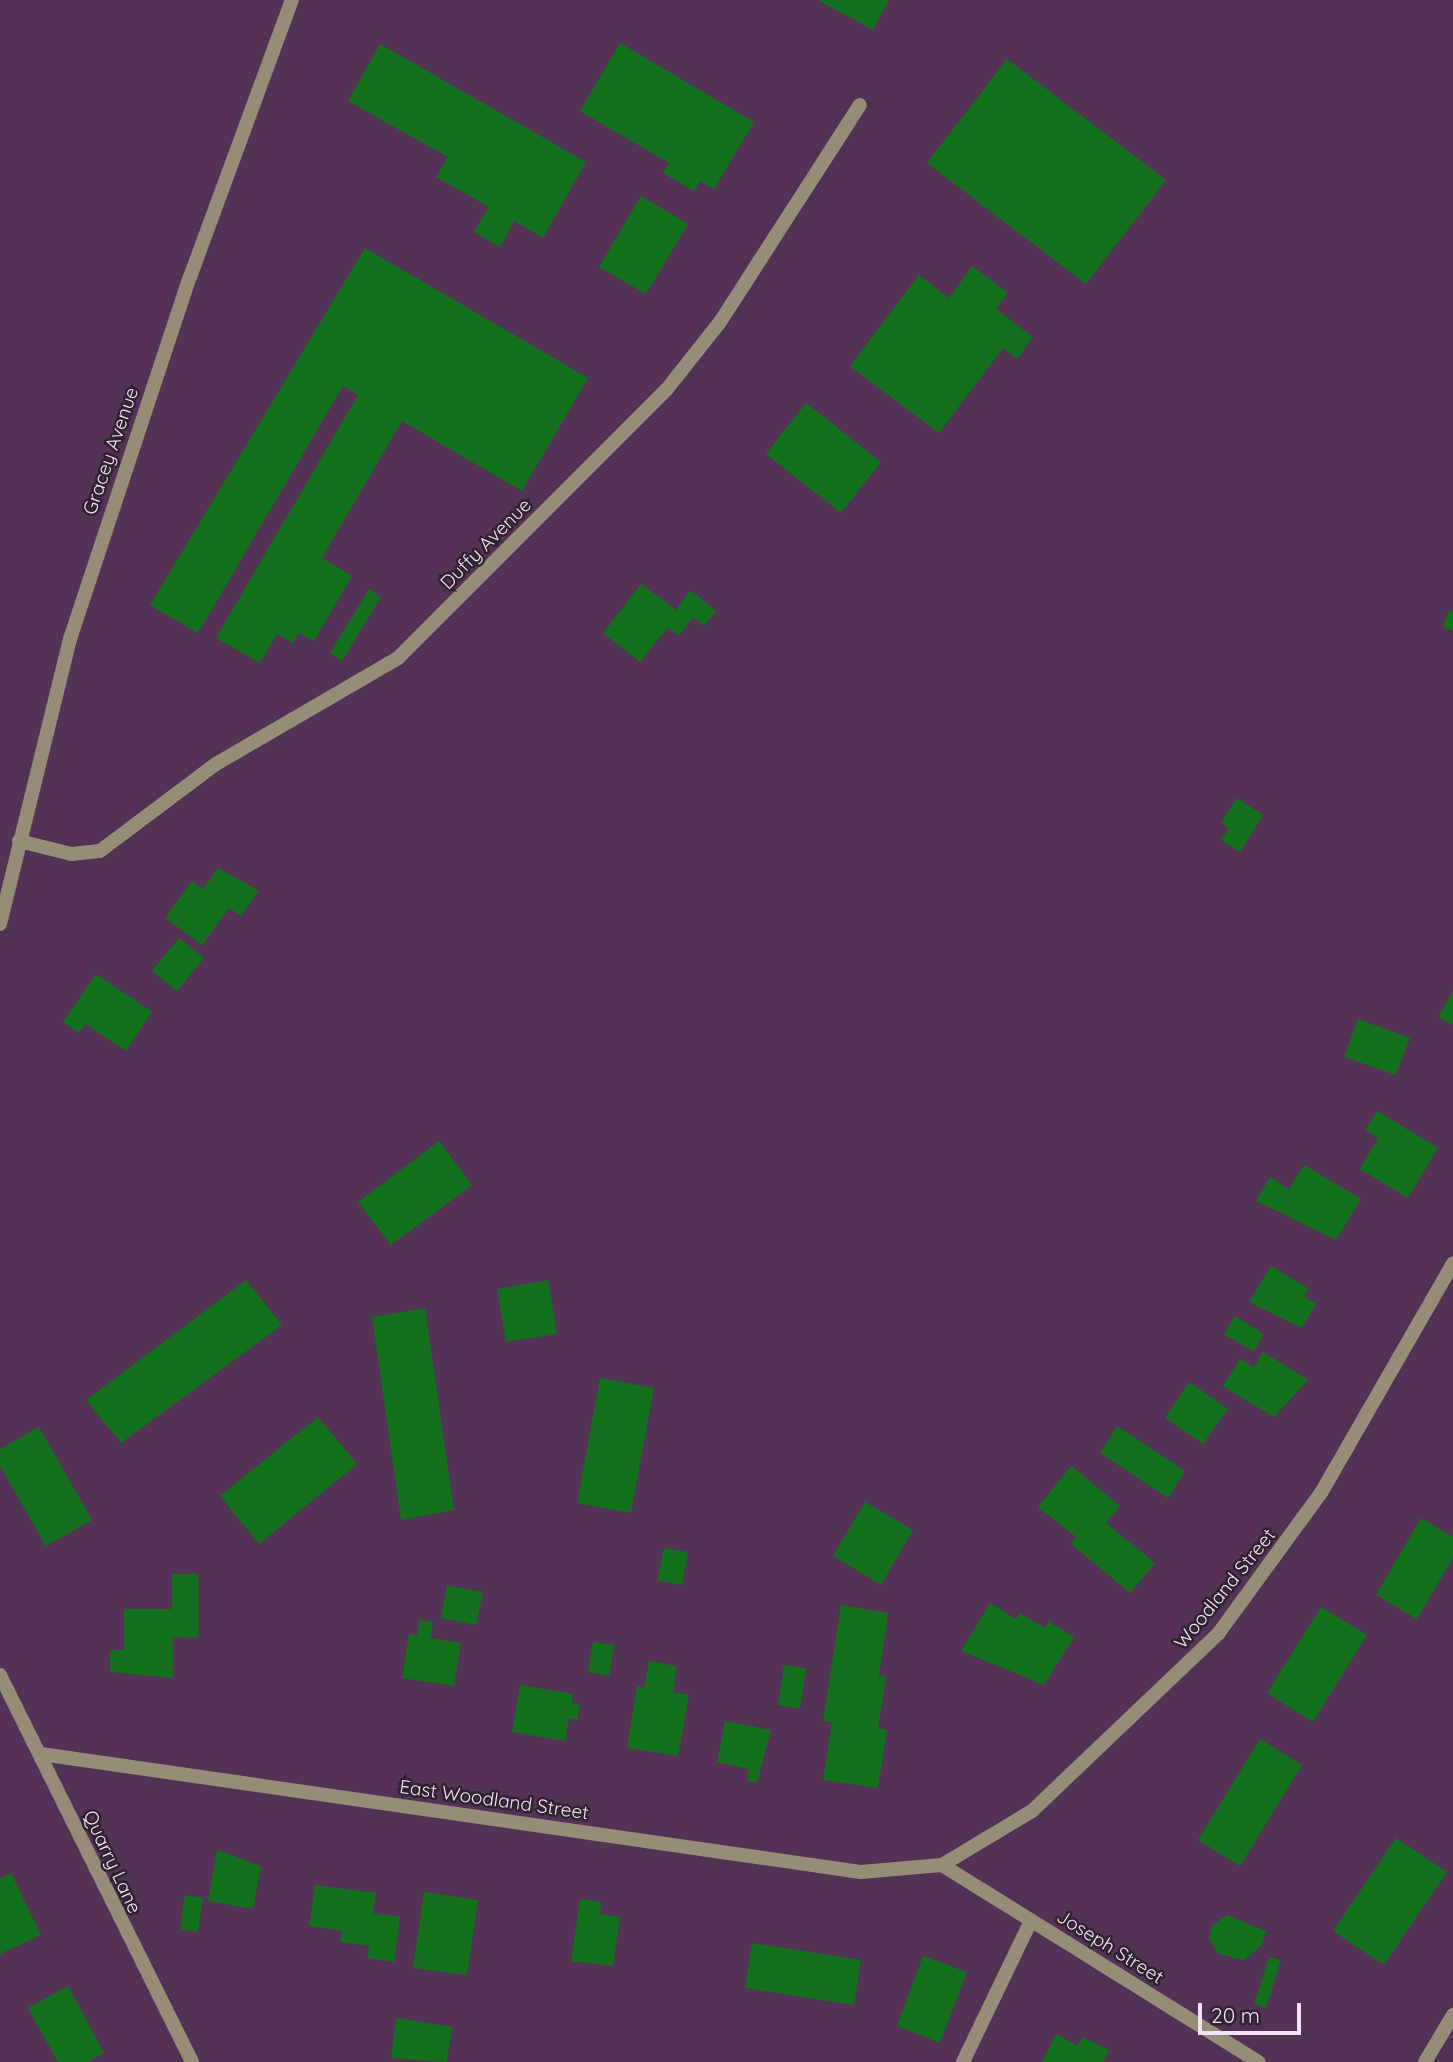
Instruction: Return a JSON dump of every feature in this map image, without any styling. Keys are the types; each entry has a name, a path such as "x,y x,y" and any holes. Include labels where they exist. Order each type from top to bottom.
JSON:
{"street":[{"name":"Gracey Avenue","path":"0,924 41,739 111,511 292,0"},
{"name":"Duffy Avenue","path":"19,842 71,855 100,851 216,764 398,658 667,389 720,322 860,105"},
{"name":"Woodland Street","path":"942,1865 1032,1811 1218,1634 1321,1493 1453,1262"},
{"name":"Quarry Lane","path":"0,1675 41,1755 110,1906 192,2062"},
{"name":"East Woodland Street","path":"41,1755 860,1872 942,1865"},
{"name":"Joseph Street","path":"942,1865 1259,2062"},
{"path":"963,2062 1031,1921"},
{"path":"1425,2062 1453,2015"}],"building":[{"path":"818,0 889,0 873,30"},
{"path":"620,43 754,122 714,189 700,181 694,191 663,173 669,163 580,111"},
{"path":"380,44 586,162 543,238 514,221 500,247 474,232 489,207 436,177 448,157 348,101"},
{"path":"1007,59 1166,180 1086,284 927,163"},
{"path":"641,196 688,224 646,294 599,267"},
{"path":"365,248 588,378 522,491 402,421 322,558 352,576 314,641 299,633 293,643 277,634 260,663 216,638 358,395 343,386 198,633 150,605"},
{"path":"972,266 1008,293 996,309 1033,337 1017,359 1003,348 939,433 850,366 919,275 949,298"},
{"path":"806,403 881,462 841,513 766,454"},
{"path":"641,584 676,610 690,590 716,611 704,626 693,617 679,636 668,627 640,662 603,633"},
{"path":"369,589 381,597 342,661 330,653"},
{"path":"1449,610 1453,612 1453,631 1443,627"},
{"path":"1237,798 1263,815 1240,852 1221,840 1229,828 1221,822"},
{"path":"218,868 259,891 241,916 229,908 202,945 165,918 192,881 203,889"},
{"path":"179,938 204,958 177,991 152,971"},
{"path":"96,974 152,1012 126,1051 85,1024 79,1033 63,1022"},
{"path":"1453,991 1453,1025 1438,1017"},
{"path":"1358,1019 1410,1038 1396,1075 1344,1057"},
{"path":"1377,1111 1438,1148 1408,1198 1360,1169 1378,1138 1365,1130"},
{"path":"439,1141 472,1185 391,1245 358,1202"},
{"path":"1304,1165 1361,1199 1336,1240 1256,1201 1270,1177 1289,1189"},
{"path":"1271,1266 1309,1289 1304,1296 1316,1304 1302,1328 1249,1302"},
{"path":"246,1280 282,1325 121,1443 86,1400"},
{"path":"548,1280 557,1334 506,1342 497,1289"},
{"path":"425,1308 454,1510 401,1520 372,1317"},
{"path":"1235,1316 1264,1334 1254,1352 1224,1334"},
{"path":"1263,1352 1308,1380 1274,1417 1223,1386 1240,1359 1254,1367"},
{"path":"600,1378 654,1388 631,1513 577,1503"},
{"path":"1189,1382 1228,1409 1203,1444 1165,1418"},
{"path":"318,1417 357,1464 259,1544 220,1496"},
{"path":"1117,1426 1185,1471 1168,1498 1100,1453"},
{"path":"39,1427 92,1520 46,1546 0,1466 0,1449"},
{"path":"1071,1466 1120,1506 1106,1523 1155,1563 1130,1593 1071,1544 1076,1537 1038,1507"},
{"path":"865,1502 913,1530 881,1585 833,1556"},
{"path":"1421,1518 1453,1537 1453,1558 1417,1619 1376,1595"},
{"path":"664,1548 688,1552 682,1585 657,1580"},
{"path":"172,1574 198,1574 198,1638 173,1637 173,1678 110,1672 110,1650 124,1650 124,1609 172,1609"},
{"path":"447,1585 483,1592 476,1625 441,1618"},
{"path":"990,1603 1016,1619 1020,1613 1045,1628 1049,1622 1074,1637 1044,1685 961,1651"},
{"path":"841,1605 888,1613 879,1676 886,1677 878,1728 887,1730 878,1788 823,1780 832,1722 823,1721"},
{"path":"1321,1607 1367,1635 1313,1722 1267,1693"},
{"path":"419,1620 433,1622 431,1638 461,1643 454,1686 402,1678 409,1634 417,1635"},
{"path":"593,1642 614,1645 609,1676 588,1672"},
{"path":"649,1661 677,1666 673,1692 689,1695 678,1756 627,1748 637,1686 644,1688"},
{"path":"784,1665 806,1668 800,1709 778,1705"},
{"path":"520,1685 573,1694 572,1703 580,1704 577,1720 569,1718 565,1741 512,1732"},
{"path":"725,1721 771,1730 757,1783 747,1781 749,1769 717,1762"},
{"path":"1260,1739 1302,1765 1240,1866 1198,1840"},
{"path":"1396,1838 1447,1872 1384,1965 1333,1931"},
{"path":"217,1850 261,1866 253,1909 208,1901"},
{"path":"11,1873 41,1935 0,1954 0,1879"},
{"path":"315,1885 376,1893 373,1913 400,1917 394,1962 367,1958 369,1946 340,1942 342,1931 309,1926"},
{"path":"424,1892 478,1900 467,1975 413,1968"},
{"path":"185,1895 203,1898 198,1932 180,1929"},
{"path":"580,1899 601,1902 600,1914 620,1917 613,1966 571,1961"},
{"path":"1227,1915 1266,1931 1262,1945 1244,1960 1218,1954 1209,1938 1212,1926"},
{"path":"752,1943 861,1960 854,2005 745,1988"},
{"path":"923,1956 967,1972 940,2043 897,2026"},
{"path":"1269,1957 1281,1960 1266,2008 1254,2004"},
{"path":"68,1986 104,2053 87,2062 58,2062 28,2008"},
{"path":"396,2018 452,2027 447,2062 391,2058"},
{"path":"1056,2034 1078,2046 1082,2037 1109,2050 1103,2062 1042,2062"}]}
